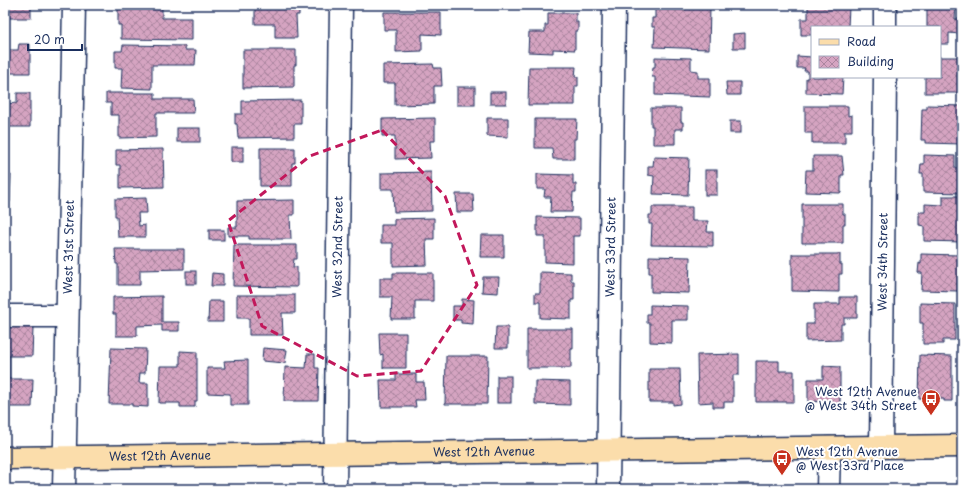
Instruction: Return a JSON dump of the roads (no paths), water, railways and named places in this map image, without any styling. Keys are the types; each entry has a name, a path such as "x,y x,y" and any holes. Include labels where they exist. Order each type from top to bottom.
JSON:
{"main road":[{"name":"West 12th Avenue","path":"5,458 962,446"}],"street":[{"name":"West 31st Street","path":"64,489 74,5"},
{"name":"West 32nd Street","path":"335,489 341,5"},
{"name":"West 33rd Street","path":"608,489 614,5"},
{"path":"885,5 885,26"},
{"name":"West 34th Street","path":"881,447 885,78"},
{"path":"5,316 67,316"},
{"path":"828,489 829,448"}],"place":[{"name":"West 12th Avenue @ West 34th Street","path":"931,416"},
{"name":"West 12th Avenue @ West 33rd Place","path":"782,476"}]}
